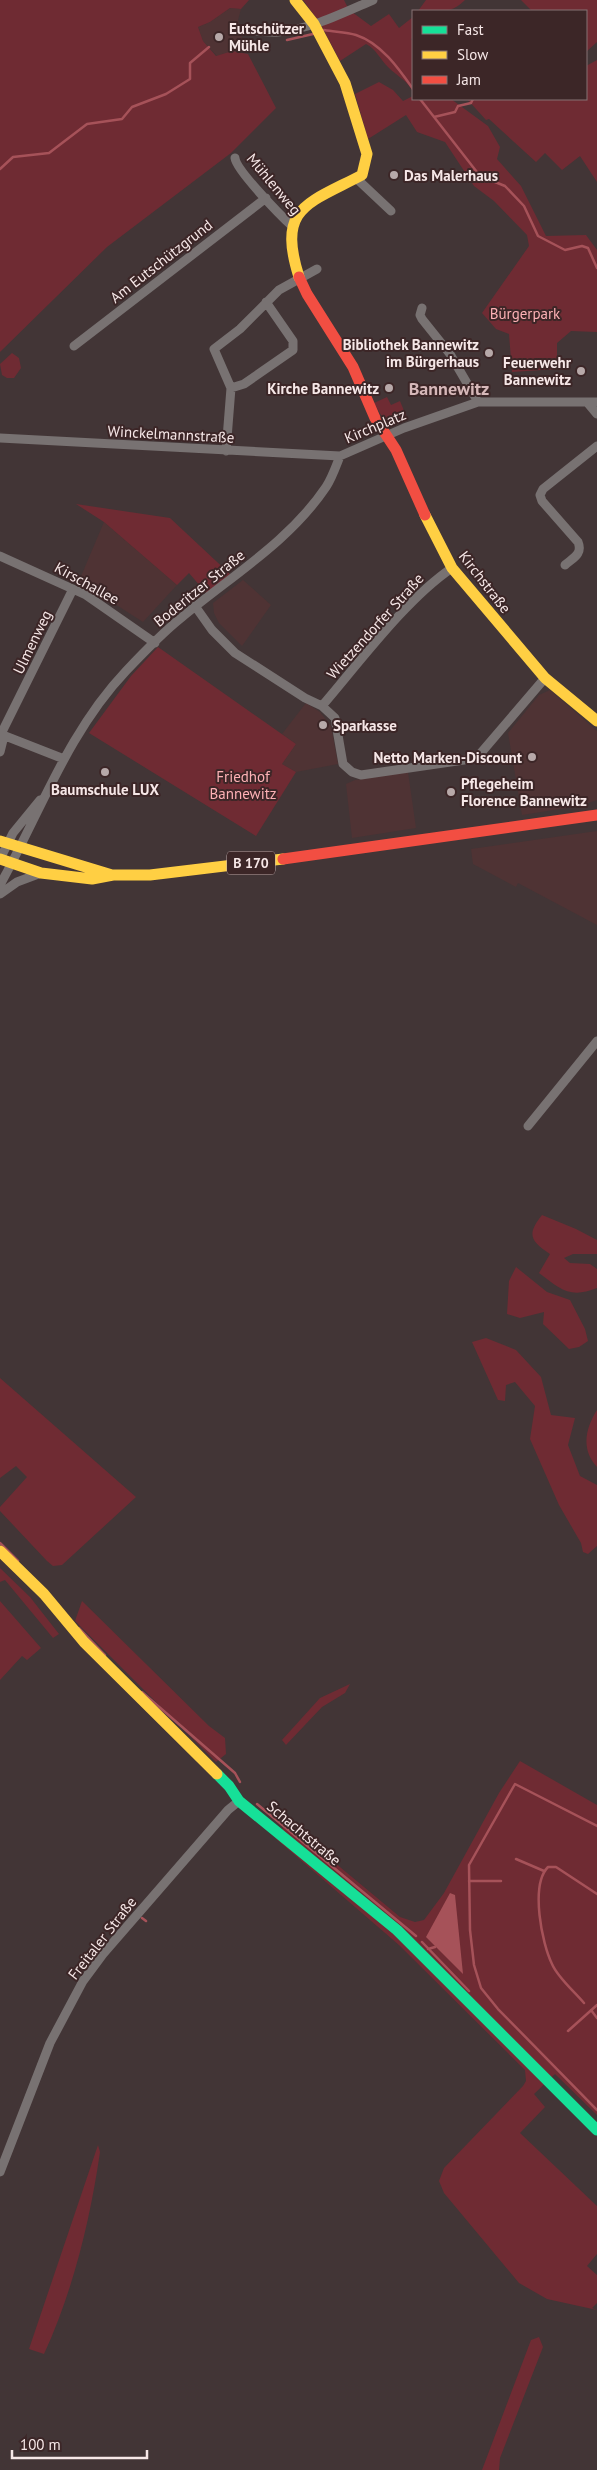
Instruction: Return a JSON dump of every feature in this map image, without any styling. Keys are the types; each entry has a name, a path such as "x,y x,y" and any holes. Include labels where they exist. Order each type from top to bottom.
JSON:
{"street":[{"path":"292,227 296,217 305,205 357,179 364,170 367,159 359,124 345,83 314,24 295,0"},
{"path":"243,30 276,33 329,20 373,0"},
{"name":"Mühlenweg","path":"235,158 236,164 292,227"},
{"path":"357,179 391,211"},
{"name":"Am Eutschützgrund","path":"74,346 266,198"},
{"name":"Kirchstraße","path":"292,227 291,250 299,277 307,294 353,367 385,436 396,450 417,501 452,568 545,678 597,721"},
{"path":"226,451 231,388 214,349 240,329 279,290 299,277 317,269"},
{"path":"231,388 244,384 293,350 293,341 266,302"},
{"path":"422,308 420,314 422,319 450,354 478,402 597,402"},
{"name":"Kirchplatz","path":"340,456 385,436 478,402"},
{"path":"587,402 597,414"},
{"name":"Winckelmannstraße","path":"0,438 340,456"},
{"path":"565,565 578,554 580,548 578,542 542,501 540,494 543,489 597,446"},
{"name":"Boderitzer Straße","path":"0,885 18,847 39,810 44,795 99,702 125,672 195,606 251,564 301,519 326,487 340,456"},
{"name":"Kirschallee","path":"0,556 74,589 107,608 155,643"},
{"name":"Wietzendorfer Straße","path":"322,706 411,605 439,576 452,568"},
{"name":"Ulmenweg","path":"0,752 2,735 74,589"},
{"path":"195,606 212,630 235,654 305,698 322,706 335,718 343,764 352,772 361,775 464,760 480,754 545,678"},
{"path":"2,735 64,759"},
{"name":"Boderitzer Straße","path":"0,859 3,842 44,795"},
{"name":"B 170","path":"0,859 41,873 92,878 113,875 150,874 234,865 597,815"},
{"name":"B 170","path":"3,842 113,875"},
{"path":"0,894 17,882 41,873"},
{"path":"528,1126 597,1041"},
{"name":"Schachtstraße","path":"0,1552 44,1594 84,1642 229,1786 239,1801 397,1930 597,2130"},
{"name":"Freitaler Straße","path":"0,2172 21,2112 50,2042 83,1981 102,1954 156,1891 228,1810 239,1801"}],"shaded area":[{"path":"230,8 241,9 238,20 244,46 217,56 203,41 198,27 210,22"},
{"path":"104,522 177,585 143,622 79,581"},
{"path":"243,580 271,605 242,646 219,623 214,613 213,603"},
{"path":"550,690 597,731 597,800 579,806 522,815 508,733 539,695"},
{"path":"306,703 320,712 331,726 338,764 296,772 282,764 296,744 282,734"},
{"path":"408,772 416,828 352,838 346,784 355,780"},
{"path":"597,831 597,925 518,883 516,887 473,864 471,849"},
{"path":"450,1893 455,1895 463,1974 426,1937"}],"green space":[{"path":"0,0 249,0 241,9 230,8 210,22 198,27 203,41 216,56 232,51 248,54 276,108 231,153 107,247 0,352"},
{"path":"303,0 344,0 348,8 317,19"},
{"path":"426,0 465,0 449,10 419,10"},
{"path":"521,0 597,0 597,42 587,51 587,10 531,10"},
{"path":"352,12 371,26 389,14 399,28 412,18 412,91 405,81 388,67 375,51 366,44 340,61 321,25"},
{"path":"597,60 597,182 580,156 562,170 545,153 536,162 489,119 486,120 468,100 587,100 587,65"},
{"name":"Bürgerpark","path":"379,82 393,90 403,101 412,96 412,100 452,100 488,126 500,147 497,159 521,186 546,236 586,235 597,250 597,332 571,331 557,343 557,369 512,372 509,334 496,329 482,313 529,246 527,235 494,201 474,186 445,142 417,132 406,115 368,139 355,94"},
{"path":"12,353 19,358 21,368 14,378 7,378 2,375 0,364"},
{"path":"387,397 391,405 400,401 407,418 392,423 384,420 374,403"},
{"path":"76,504 170,518 231,575 206,593 189,573 177,585 104,522"},
{"name":"Friedhof Bannewitz","path":"158,647 296,744 282,764 296,772 256,836 89,733 131,676"},
{"path":"542,1215 597,1240 597,1254 573,1254 564,1258 570,1263 590,1264 597,1269 597,1288 580,1293 566,1291 539,1273 550,1254 538,1245 532,1233"},
{"path":"516,1267 547,1292 570,1300 585,1329 588,1341 579,1347 569,1349 543,1324 544,1312 520,1318 507,1314 509,1281"},
{"path":"486,1338 516,1350 541,1377 551,1415 575,1418 568,1445 580,1476 597,1485 597,1546 588,1554 583,1552 581,1543 559,1505 530,1439 535,1406 515,1382 506,1385 505,1401 498,1400 472,1342"},
{"path":"0,1378 136,1497 62,1565 53,1566 47,1561 0,1511 0,1507 27,1477 16,1466 0,1478"},
{"path":"597,1410 597,1467 589,1454 586,1439"},
{"path":"0,1568 30,1597 59,1634 53,1638 5,1580 0,1582"},
{"path":"0,1601 41,1648 27,1660 22,1656 0,1680"},
{"path":"82,1601 209,1726 225,1738 226,1754 216,1762 75,1621"},
{"path":"350,1684 345,1693 322,1707 286,1745 282,1740 320,1698"},
{"path":"520,1761 597,1805 597,2115 555,2074 534,2094 545,2107 520,2133 597,2206 597,2254 587,2266 597,2275 597,2303 592,2308 597,2310 547,2299 519,2283 444,2193 439,2181 444,2168 523,2086 526,2081 525,2070 399,1945 275,1838 287,1823 400,1917 415,1922 424,1920 444,1893 499,1793"},
{"path":"98,2145 100,2152 86,2230 64,2306 44,2354 29,2349"},
{"path":"539,2337 543,2347 500,2458 499,2470 482,2470 531,2340"}],"waterway":[{"path":"324,30 356,35 373,44 389,58 412,88"},
{"path":"287,40 313,34"},
{"path":"0,169 13,157 49,153 87,124 122,119 132,107 166,94 190,79 190,63 209,47"},
{"path":"421,100 480,176 505,186 524,206 538,236 565,250 582,246 588,248 597,268"},
{"path":"434,117 455,112 458,106 471,103 472,100"},
{"path":"0,1543 18,1561"},
{"path":"79,1628 105,1655"},
{"path":"142,1692 235,1773 240,1782"},
{"path":"597,1826 515,1784 469,1865 470,1930 474,1965 481,1988 498,2009 597,2110"},
{"path":"257,1804 416,1936"},
{"path":"516,1859 544,1871"},
{"path":"584,2003 558,1974 548,1955 540,1915 540,1887 548,1867 556,1867 597,1894"},
{"path":"469,1881 501,1881"},
{"path":"142,1918 146,1921"},
{"path":"422,1942 469,1991"},
{"path":"428,1949 435,1947"},
{"path":"568,2031 597,2005"},
{"path":"591,2010 597,2018"}],"traffic: fast":[{"path":"217,1774 229,1786 239,1801 397,1930 597,2130"}],"traffic: slow":[{"path":"295,0 314,24 345,83 367,154 362,175 312,202 302,211 295,222 292,236 293,254 299,277"},
{"path":"425,515 452,568 545,678 597,721"},
{"path":"0,841 112,875"},
{"path":"0,859 41,873 92,879 113,875 150,875 283,859"},
{"path":"0,1551 44,1594 84,1642 217,1774"}],"traffic: jam":[{"path":"299,277 307,294 353,367 375,418 396,450 425,515"},
{"path":"283,859 597,815"}],"place":[{"name":"Eutschützer Mühle","path":"219,37"},
{"name":"Das Malerhaus","path":"394,175"},
{"name":"Bibliothek Bannewitz im Bürgerhaus","path":"489,353"},
{"name":"Feuerwehr Bannewitz","path":"581,371"},
{"name":"Kirche Bannewitz","path":"389,388"},
{"name":"Sparkasse","path":"323,725"},
{"name":"Netto Marken-Discount","path":"532,757"},
{"name":"Baumschule LUX","path":"105,772"},
{"name":"Pflegeheim Florence Bannewitz","path":"451,792"}],"district":[{"name":"Bannewitz","path":"449,388"}]}
